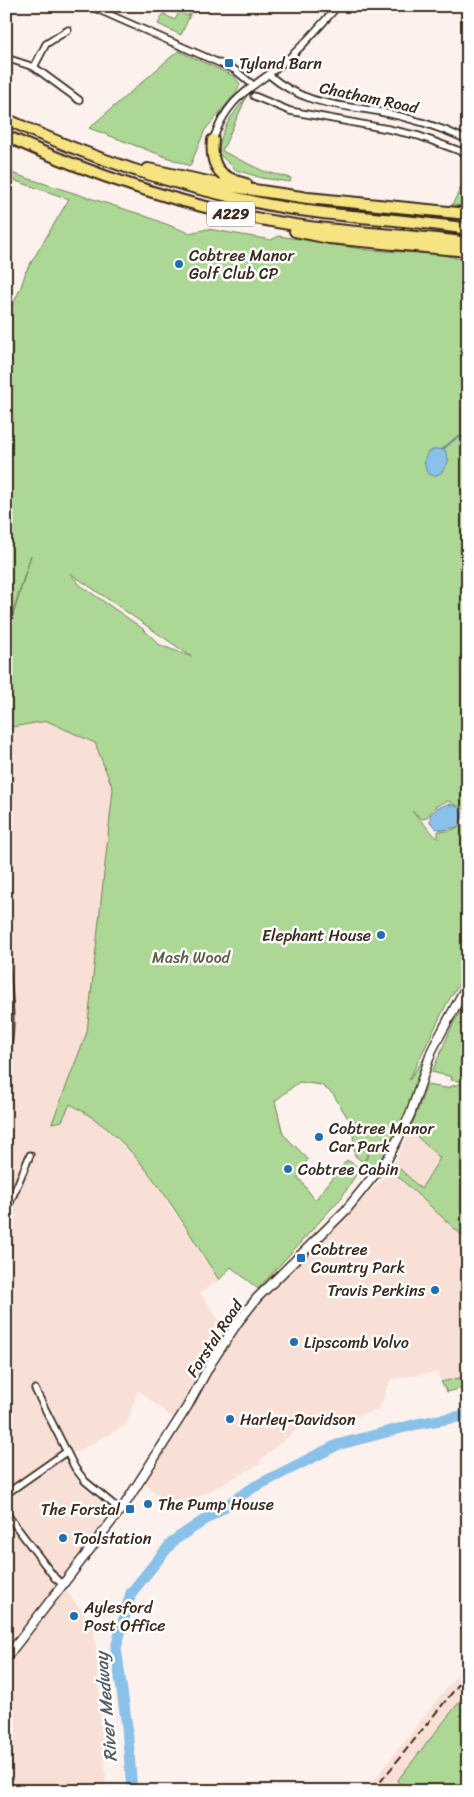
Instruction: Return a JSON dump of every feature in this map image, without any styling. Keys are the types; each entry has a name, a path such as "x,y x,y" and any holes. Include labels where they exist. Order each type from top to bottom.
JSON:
{"highway":[{"name":"A229","path":"6,119 98,158 158,178 249,201 318,213 468,229"},
{"name":"A229","path":"6,136 68,164 146,191 213,210 263,220 329,229 468,243"},
{"path":"213,140 212,154 215,166 227,178 308,198"},
{"path":"98,158 227,186 308,198 468,214"},
{"path":"263,220 296,232 329,238 468,251"},
{"path":"422,238 468,251"}],"street":[{"path":"90,6 235,70 253,85"},
{"path":"213,140 226,110 253,85 269,75 299,49 338,6"},
{"path":"34,67 46,44 68,30"},
{"path":"6,58 34,67 79,100"},
{"name":"Chatham Road","path":"269,75 285,88 306,98 425,122 468,140"},
{"path":"254,96 290,111 419,136 468,154"},
{"path":"6,963 10,1035 6,1056"},
{"name":"Forstal Road","path":"6,1658 120,1510 238,1322 257,1298 346,1210 388,1158 410,1115 432,1050 468,983"},
{"path":"6,1212 30,1155"},
{"path":"34,1389 66,1452 85,1480 120,1510"},
{"path":"6,1494 66,1452"},
{"path":"6,1513 55,1578 64,1585"}],"shaded area":[{"path":"47,721 95,743 113,789 87,1032 52,1122 62,1121 70,1104 91,1115 146,1169 219,1280 200,1293 223,1326 264,1299 391,1170 468,1241 468,1376 441,1382 437,1372 391,1379 379,1409 326,1427 298,1429 259,1461 262,1463 175,1509 145,1484 175,1420 138,1390 126,1425 65,1458 78,1483 112,1510 58,1582 94,1625 107,1791 6,1791 6,728","holes":["220,1341 226,1346 197,1402 191,1391"]},
{"path":"410,1130 441,1158 421,1189 394,1163"},
{"path":"468,1661 468,1691 397,1781 409,1791 365,1791"}],"green space":[{"path":"167,6 177,6 174,12 168,9 165,15 175,20 179,12 188,16 190,11 179,6 194,6 181,35 158,24"},
{"path":"178,51 234,76 240,84 236,93 205,130 190,166 89,128"},
{"path":"246,98 222,151 263,171 291,178 290,182 262,178 236,170 218,153 227,123"},
{"name":"Mash Wood","path":"11,173 140,214 189,233 208,229 271,240 279,236 368,250 440,254 468,261 468,806 465,810 448,801 436,806 426,818 422,819 412,811 438,839 438,831 449,831 463,825 468,828 468,970 447,1003 409,1080 425,1057 402,1123 383,1156 373,1165 363,1165 377,1140 363,1162 355,1156 352,1125 333,1094 321,1085 299,1082 275,1101 283,1134 308,1159 298,1177 315,1200 347,1160 360,1168 342,1197 258,1289 231,1267 219,1280 155,1182 117,1138 95,1119 70,1104 62,1121 52,1123 87,1032 113,789 95,743 47,721 6,728 6,639 31,555 6,634 6,319 21,287 26,271 69,199 10,179","holes":["70,573 192,657 160,645 142,628 80,585"]},
{"path":"468,173 468,206 452,205"},
{"path":"468,997 468,1241 391,1170 394,1163 421,1189 440,1158 410,1130 427,1085 446,1088 466,1082 451,1080 452,1077 432,1072 453,1024"},
{"path":"468,1376 468,1387 447,1392 441,1382"},
{"path":"468,1691 467,1791 409,1791 397,1781"}],"water":[{"path":"436,449 445,450 449,461 441,473 434,476 427,473 424,461 428,452"},
{"path":"448,804 456,806 463,812 458,827 443,830 435,828 430,822 430,815 437,808"}],"waterway":[{"path":"443,449 457,437 468,437"},
{"name":"River Medway","path":"132,1791 127,1727 116,1648 131,1593 173,1541 254,1487 337,1445 417,1424 468,1415"}],"railway":[{"path":"373,1791 468,1673"}],"place":[{"name":"Tyland Barn","path":"229,63"},
{"name":"Cobtree Manor Golf Club CP","path":"179,264"},
{"name":"Elephant House","path":"381,935"},
{"name":"Cobtree Manor Car Park","path":"319,1137"},
{"name":"Cobtree Cabin","path":"288,1169"},
{"name":"Cobtree Country Park","path":"301,1258"},
{"name":"Travis Perkins","path":"435,1290"},
{"name":"Lipscomb Volvo","path":"294,1342"},
{"name":"Harley-Davidson","path":"230,1419"},
{"name":"The Pump House","path":"148,1504"},
{"name":"The Forstal","path":"130,1509"},
{"name":"Toolstation","path":"63,1538"},
{"name":"Aylesford Post Office","path":"74,1616"}]}
